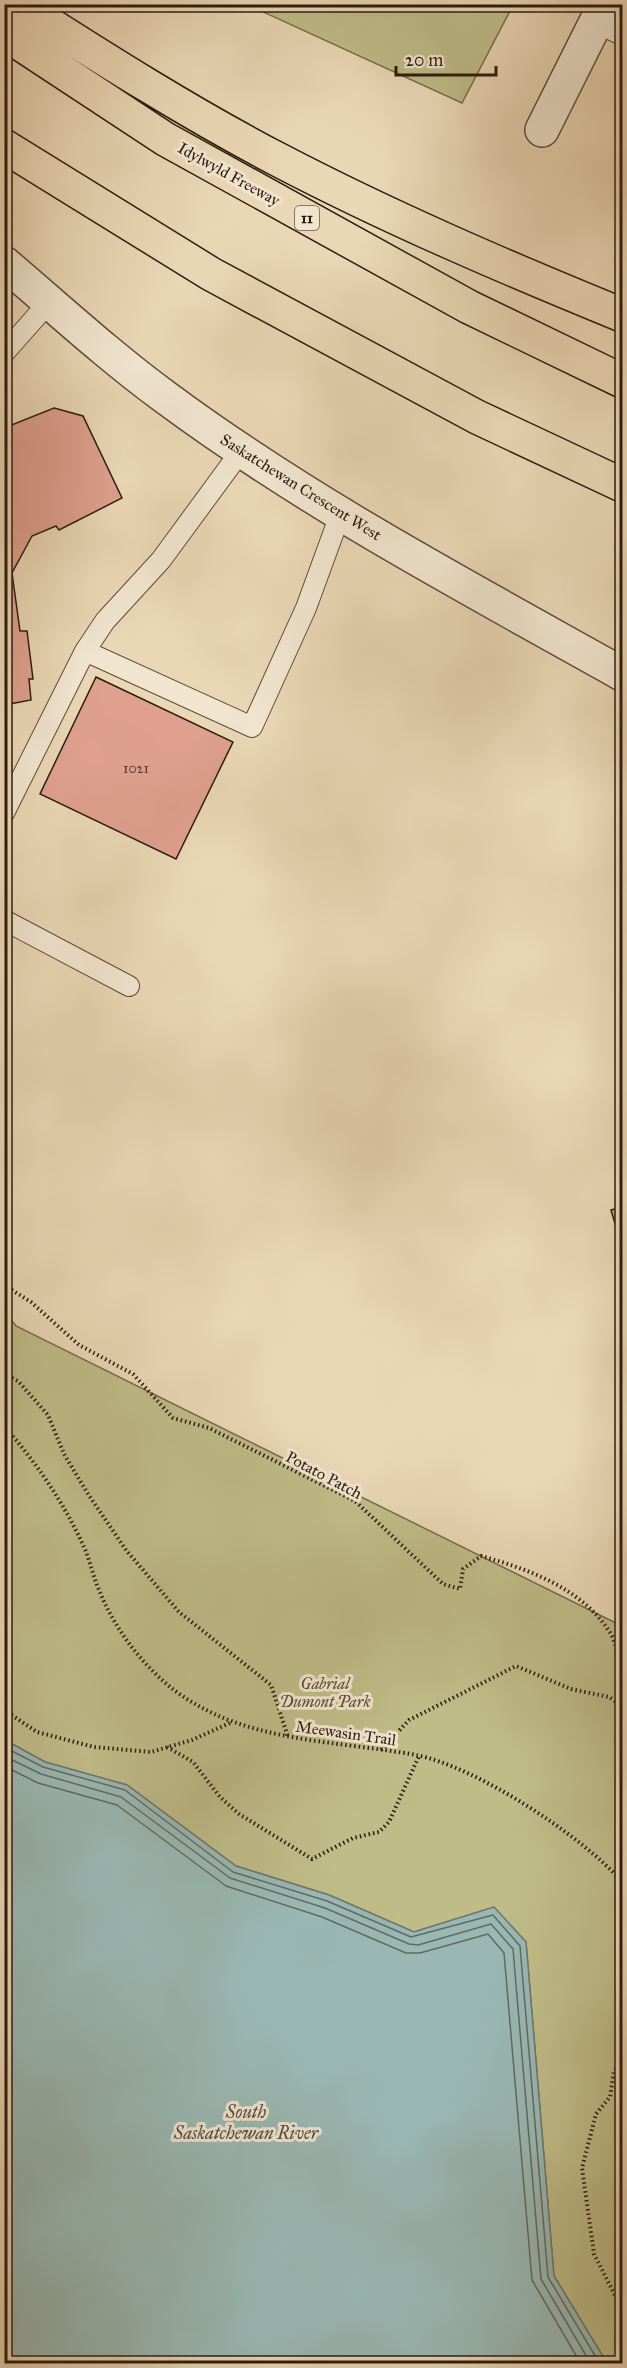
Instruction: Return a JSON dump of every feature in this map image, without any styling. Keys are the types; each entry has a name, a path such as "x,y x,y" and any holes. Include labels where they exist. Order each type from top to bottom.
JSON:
{"highway":[{"path":"18,4 133,77 279,160 507,267 622,315"},
{"name":"Idylwyld Freeway","path":"4,33 165,139 469,307 622,381"},
{"path":"4,146 211,274 477,417 622,485"}],"street":[{"path":"542,130 607,21"},
{"name":"Saskatchewan Crescent West","path":"4,263 163,396 241,451 340,515 622,674"}],"lane":[{"path":"4,353 50,302"},
{"path":"4,813 85,651 105,621 161,560 241,451"},
{"path":"85,651 252,727 306,608 340,515"},
{"path":"4,920 129,986"}],"path":[{"name":"Potato Patch","path":"4,1285 32,1302 79,1345 133,1374 173,1418 209,1428 355,1502 443,1584 460,1589 463,1569 481,1556 518,1566 583,1600 611,1632 622,1670"},
{"path":"4,1374 18,1381 48,1415 64,1454 88,1494 126,1550 179,1612 271,1685 288,1737"},
{"name":"Meewasin Trail","path":"4,1426 47,1479 84,1547 99,1590 125,1639 174,1689 231,1723 288,1737 419,1756 483,1779 579,1842 622,1882"},
{"path":"381,1750 409,1720 516,1666 571,1689 609,1697 622,1706"},
{"path":"4,1710 37,1732 94,1748 151,1752 231,1723"},
{"path":"167,1747 193,1762 220,1797 239,1814 312,1859 328,1853 353,1838 378,1832 384,1827 389,1822 419,1756"},
{"path":"622,2062 614,2071 610,2097 596,2114 582,2168 594,2254 622,2309"}],"green space":[{"path":"248,5 513,5 462,103"},
{"name":"Gabrial Dumont Park","path":"4,1311 16,1326 622,1626 622,2363 607,2363 554,2276 526,1942 494,1907 414,1932 329,1895 236,1866 127,1785 45,1762 5,1740"}],"water":[{"name":"South Saskatchewan River","path":"5,1740 45,1762 127,1785 236,1866 329,1895 414,1932 494,1907 526,1942 554,2276 607,2363 5,2363"}],"building":[{"path":"54,408 83,416 122,498 59,530 56,526 32,536 12,573 20,631 27,631 33,679 29,679 31,700 4,705 4,428"},
{"path":"96,677 233,742 176,859 40,794"},
{"path":"622,1207 622,1247 611,1210"}]}
